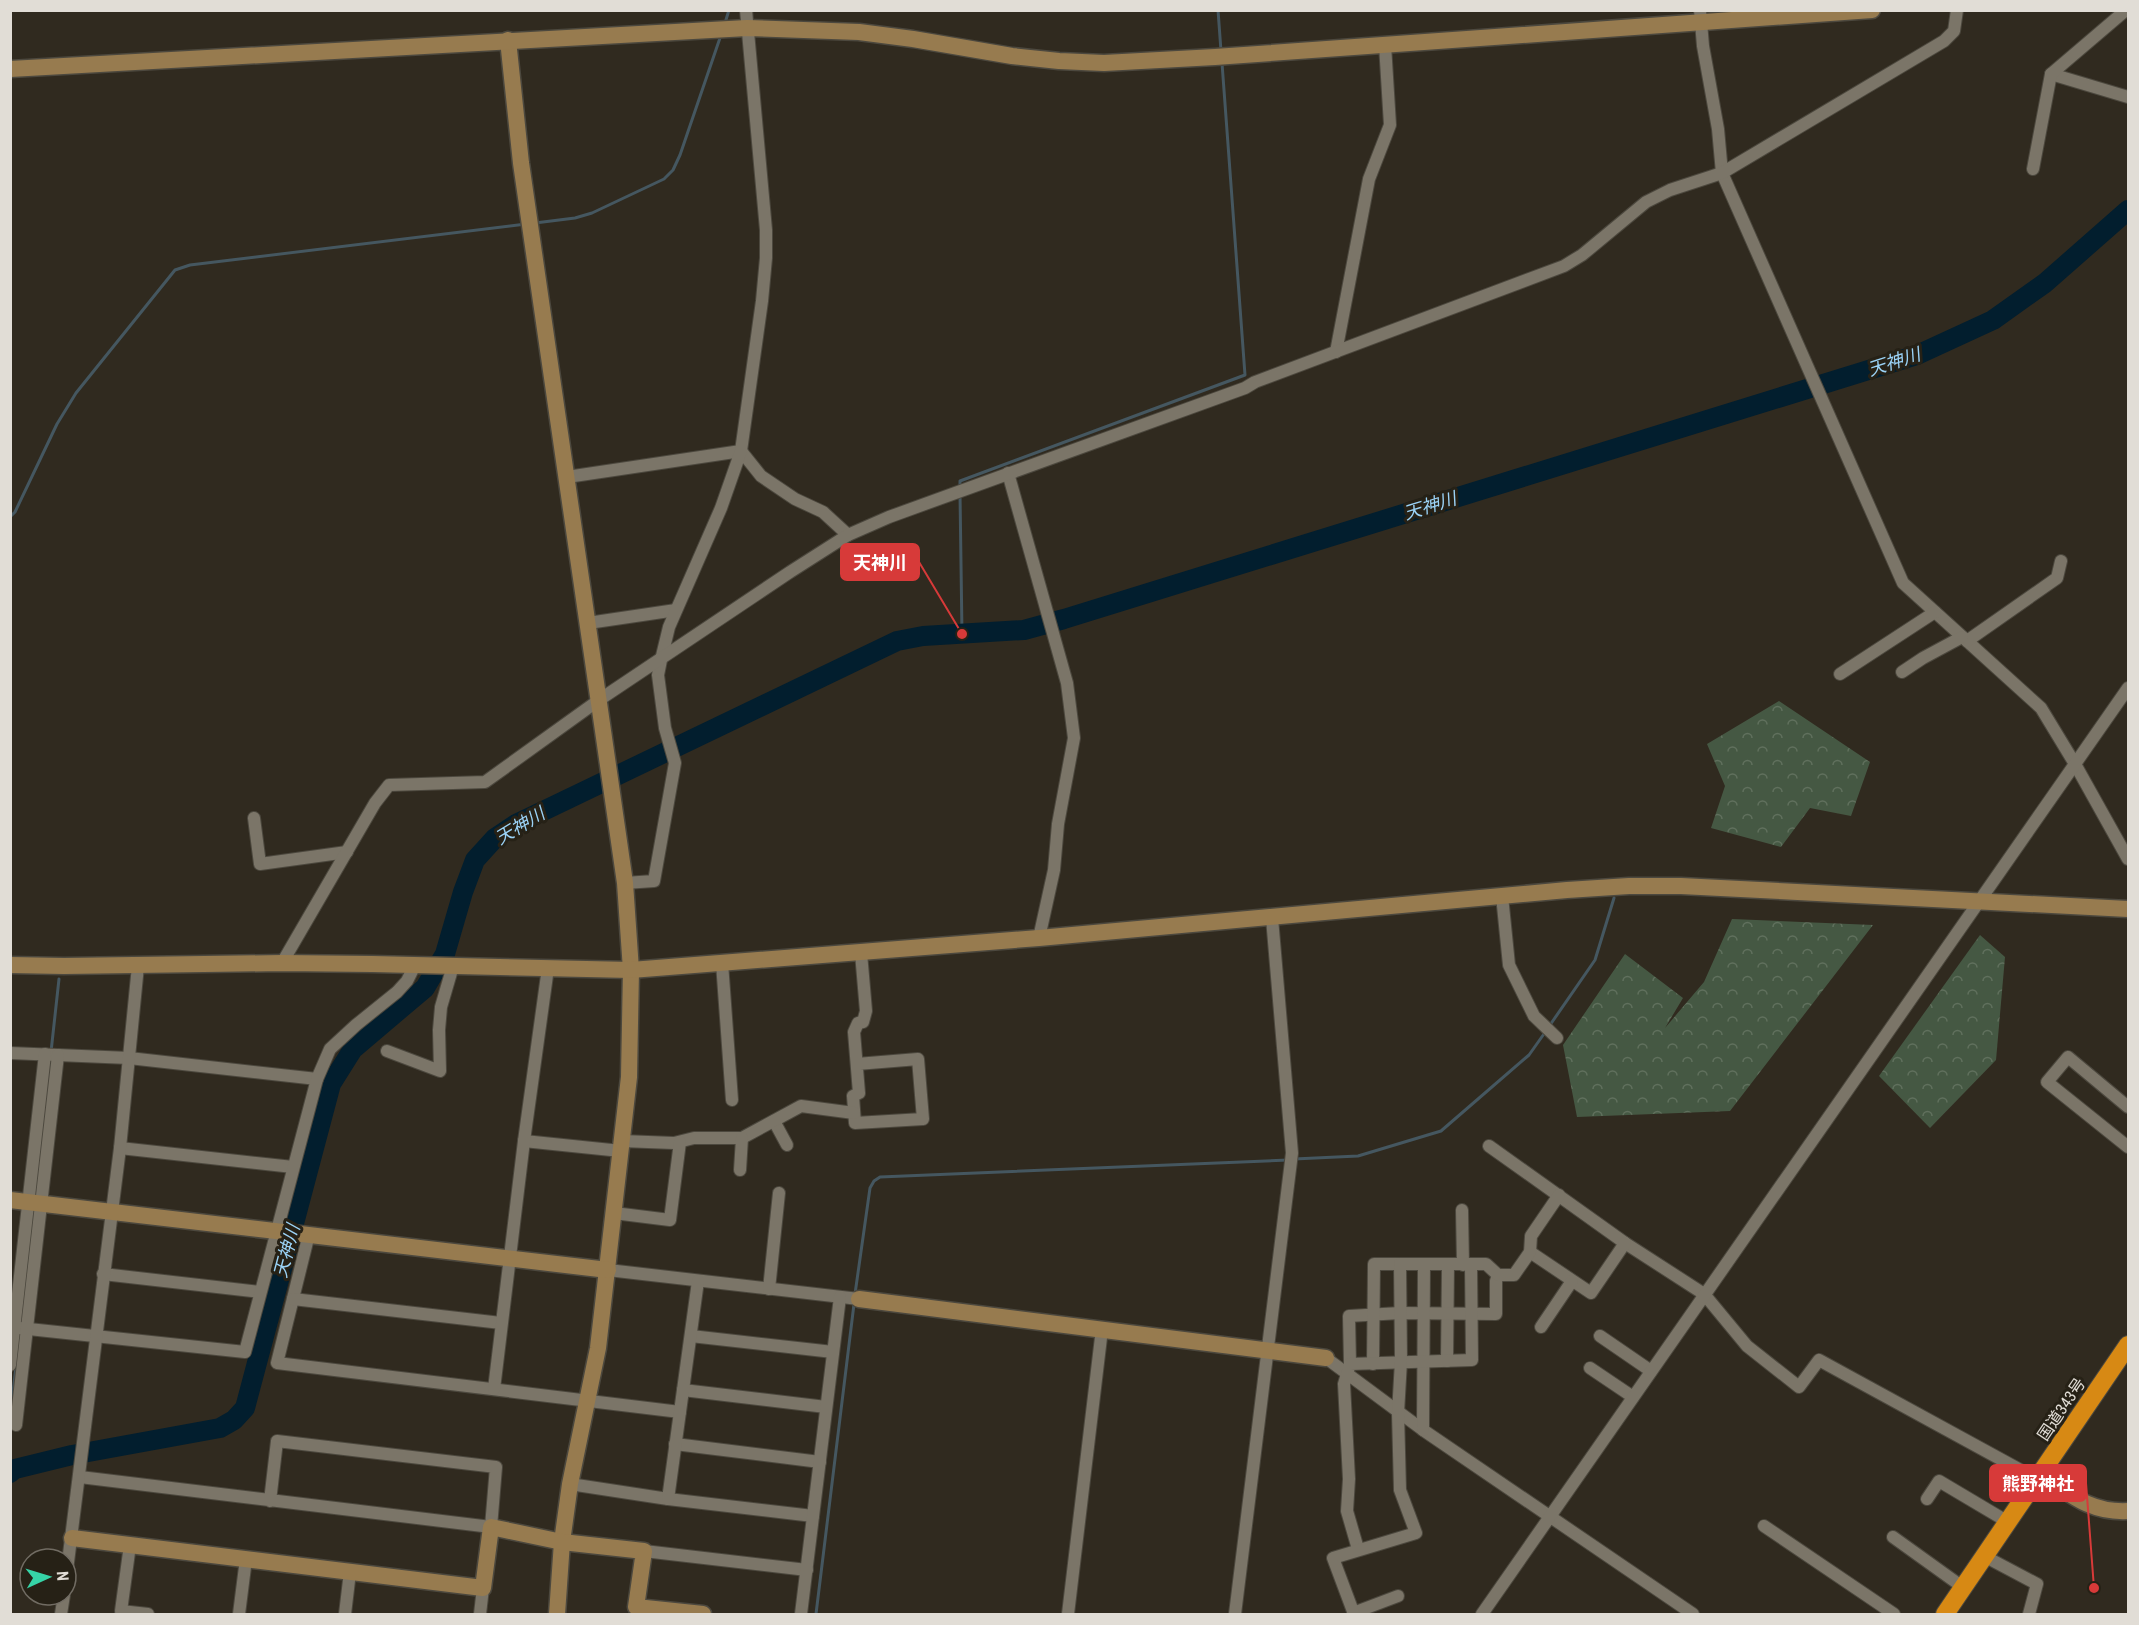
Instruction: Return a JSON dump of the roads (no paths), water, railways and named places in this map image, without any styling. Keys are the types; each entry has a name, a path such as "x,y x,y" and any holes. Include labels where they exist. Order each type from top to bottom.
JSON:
{"highway":[{"name":"国道343号","path":"1945,1614 2128,1345"}],"street":[{"path":"625,883 654,881 675,763 665,728 658,675 669,627 721,508 741,451 761,312 766,230 746,10"},
{"path":"10,69 747,28 859,32 1012,56 1104,63 1385,45 1700,17 1872,10"},
{"path":"282,963 375,803 389,785 485,782 600,700 848,535 889,517 1245,388 1255,382 1564,266 1582,255 1646,202 1670,190 1722,173 1944,41 1954,31 1957,10"},
{"path":"2033,170 2051,74 2126,10"},
{"path":"1700,17 1718,129 1722,173 1903,583 2041,708 2128,860"},
{"path":"508,40 519,152 625,883 631,970 629,1077 608,1270 598,1348 570,1484 562,1542 557,1614"},
{"path":"1336,352 1369,179 1390,125 1385,45"},
{"path":"2051,74 2128,97"},
{"path":"567,477 741,451"},
{"path":"741,451 761,476 795,499 823,512 848,535"},
{"path":"1008,473 1067,683 1074,738 1058,824 1054,870 1039,938"},
{"path":"1902,672 1923,658 1965,639 2057,578 2061,561"},
{"path":"588,623 676,610"},
{"path":"1840,674 1935,612"},
{"path":"1482,1614 2128,688"},
{"path":"254,818 260,864 347,852"},
{"path":"10,964 138,966 282,963 631,970 1039,938 1588,888 1681,886 2128,909"},
{"path":"1502,896 1509,965 1534,1016 1557,1038"},
{"path":"1235,1614 1291,1159 1272,918"},
{"path":"857,1064 918,1059 923,1119 855,1123 853,1096 859,1093 854,1032 858,1023 863,1022 866,1011 861,953"},
{"path":"722,963 732,1100"},
{"path":"17,1328 244,1352 317,1079 330,1049 397,992 407,981 415,965"},
{"path":"71,1547 120,1148 138,966"},
{"path":"387,1051 440,1071 441,1007 453,966"},
{"path":"495,1389 501,1323 548,968"},
{"path":"10,1053 129,1058 317,1079"},
{"path":"35,1202 45,1054"},
{"path":"10,1365 58,1055"},
{"path":"2128,1107 2068,1057 2047,1082 2128,1147"},
{"path":"524,1141 621,1146 674,1143 694,1138 742,1138 801,1106 854,1113"},
{"path":"774,1121 787,1145"},
{"path":"740,1170 742,1138"},
{"path":"614,1214 670,1220 680,1142"},
{"path":"1489,1146 1625,1243 1704,1294 1747,1346 1799,1387 1819,1359 2039,1476 2093,1508 2128,1511"},
{"path":"120,1148 293,1167"},
{"path":"769,1289 779,1193"},
{"path":"1373,1364 1374,1264 1486,1264 1498,1275 1514,1275 1530,1252 1531,1236 1559,1195"},
{"path":"10,1200 850,1298 1326,1358 1349,1368 1398,1413 1693,1614"},
{"path":"1349,1368 1401,1361 1472,1360 1471,1313 1461,1210"},
{"path":"309,1234 277,1363 680,1412"},
{"path":"1530,1252 1591,1293 1625,1243"},
{"path":"1398,1596 1354,1614 1333,1558 1416,1533 1400,1490 1398,1413 1401,1361 1400,1264"},
{"path":"1423,1430 1424,1264"},
{"path":"1447,1361 1448,1265"},
{"path":"103,1274 260,1292"},
{"path":"1358,1549 1347,1511 1349,1479 1344,1384 1349,1368 1349,1316 1400,1313 1496,1314 1498,1275"},
{"path":"668,1499 698,1281"},
{"path":"1540,1327 1572,1281"},
{"path":"801,1614 833,1352 850,1298"},
{"path":"293,1299 501,1323"},
{"path":"16,1425 17,1328"},
{"path":"1068,1614 1102,1329"},
{"path":"1600,1335 1651,1371"},
{"path":"691,1336 833,1352"},
{"path":"1590,1368 1633,1397"},
{"path":"683,1390 826,1407"},
{"path":"270,1501 277,1441 496,1467 480,1614"},
{"path":"675,1444 820,1462"},
{"path":"80,1477 490,1527 562,1542 807,1570"},
{"path":"1927,1498 1939,1481 2008,1522"},
{"path":"570,1484 668,1499 813,1516"},
{"path":"1764,1526 1894,1614"},
{"path":"1893,1537 1964,1588"},
{"path":"72,1538 483,1588"},
{"path":"130,1545 121,1611 148,1614"},
{"path":"644,1551 636,1610 703,1614"},
{"path":"1984,1556 2037,1584 2029,1614"},
{"path":"238,1614 246,1559"},
{"path":"345,1614 350,1572"}],"waterway":[{"path":"725,23 729,10"},
{"path":"1218,10 1221,51"},
{"path":"535,223 575,218 592,213 664,179 673,170 721,35"},
{"path":"960,488 960,481 1245,375 1222,63"},
{"name":"天神川","path":"10,1473 15,1469 72,1455 220,1428 234,1420 245,1408 331,1084 353,1049 425,988 445,954 475,860 495,838 516,824 897,641 923,636 1024,630 1064,619 1917,355 1993,320 2045,283 2128,210"},
{"path":"10,517 15,512 57,424 76,393 175,270 190,265 526,224"},
{"path":"960,494 962,634"},
{"path":"1550,1025 1595,960 1614,898"},
{"path":"51,1052 59,979"},
{"path":"1294,1159 1358,1156 1441,1131 1529,1055 1546,1031"},
{"path":"855,1294 870,1188 880,1177 1288,1160"},
{"path":"20,1326 23,1303"},
{"path":"816,1614 854,1304"},
{"path":"10,1417 20,1333"}],"place":[{"name":"天神川","path":"962,634"},
{"name":"熊野神社","path":"2094,1588"}]}
